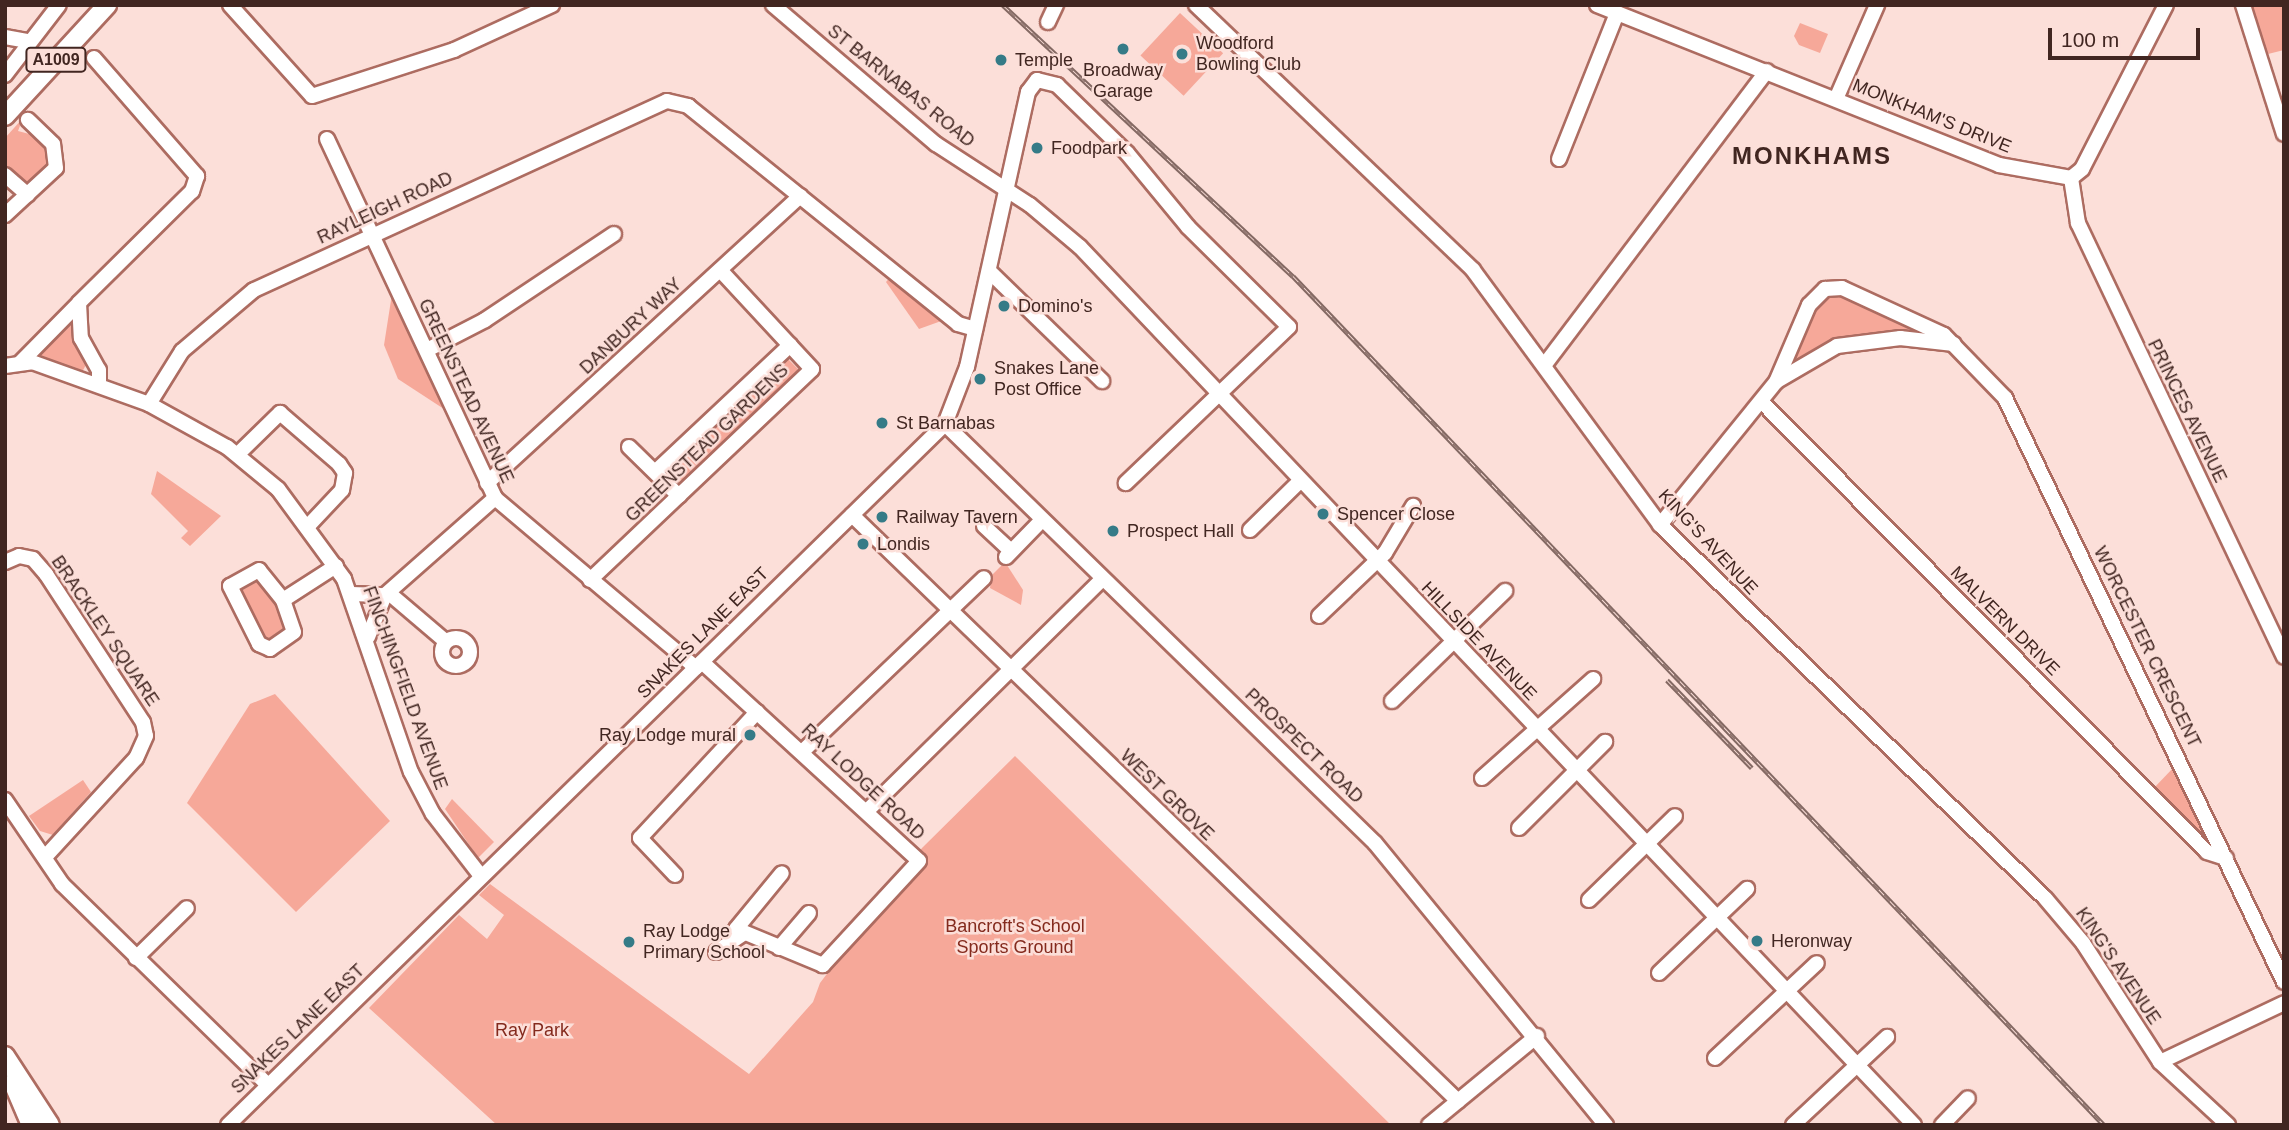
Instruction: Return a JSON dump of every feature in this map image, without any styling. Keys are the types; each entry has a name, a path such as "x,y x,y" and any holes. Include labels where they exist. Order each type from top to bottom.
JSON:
{"main road":[{"name":"A1009","path":"5,116 103,7"},
{"path":"5,1056 50,1125"},
{"path":"5,1067 31,1125"}],"street":[{"path":"5,75 27,41 59,5"},
{"path":"230,5 312,96 454,50 552,5"},
{"name":"ST BARNABAS ROAD","path":"773,5 936,144 1009,191"},
{"path":"1048,22 1056,5"},
{"name":"KING'S AVENUE","path":"1196,5 1473,270 1546,363 1660,525 2060,915 2160,1062 2228,1125"},
{"name":"MONKHAM'S DRIVE","path":"1597,5 1999,165 2071,178"},
{"path":"1836,99 1877,5"},
{"path":"2071,178 2082,169 2166,5"},
{"path":"2243,5 2283,127"},
{"path":"1548,142 1561,153 1617,13"},
{"path":"5,37 27,41"},
{"path":"13,364 192,191 197,176 94,57"},
{"path":"1546,363 1767,71"},
{"name":"SNAKES LANE EAST","path":"228,1125 945,424 975,329 1009,191 1028,92 1044,79 1127,153 1188,227 1293,331 1218,396"},
{"name":"RAYLEIGH ROAD","path":"149,404 182,351 212,321 254,290 372,235 676,102 800,196"},
{"path":"5,215 56,168 59,155 28,120"},
{"name":"GREENSTEAD AVENUE","path":"327,139 495,498 590,580 699,665"},
{"path":"5,175 28,195"},
{"name":"PRINCES AVENUE","path":"2071,178 2078,223 2284,656"},
{"name":"HILLSIDE AVENUE","path":"1009,191 1080,247 1218,396 1914,1125"},
{"path":"800,196 958,324 975,329"},
{"name":"DANBURY WAY","path":"487,483 800,196"},
{"path":"428,350 485,320 614,234"},
{"name":"GREENSTEAD GARDENS","path":"590,580 811,371 720,270"},
{"path":"989,271 1102,381"},
{"name":"WORCESTER CRESCENT","path":"1660,525 1776,382 1809,305 1834,287 1954,344 2005,398 2284,982"},
{"path":"79,303 81,338 99,370 99,384"},
{"name":"WORCESTER CRESCENT","path":"1776,382 1837,346 1900,338 1954,344"},
{"path":"656,471 790,345"},
{"name":"FINCHINGFIELD AVENUE","path":"13,364 99,384 149,404 238,454 309,525 352,594 411,772 433,814 481,876"},
{"path":"1126,483 1218,396"},
{"name":"MALVERN DRIVE","path":"1761,401 2207,852 2226,858"},
{"path":"238,454 279,413 339,464 342,490 309,525"},
{"name":"PROSPECT ROAD","path":"945,424 1101,580 1375,843 1537,1036 1606,1125"},
{"path":"629,447 679,496"},
{"path":"1250,530 1300,481"},
{"path":"368,637 388,594 495,498"},
{"path":"1320,616 1376,561 1413,506"},
{"name":"WEST GROVE","path":"852,515 1458,1101"},
{"path":"985,526 1008,554 1041,521"},
{"name":"BRACKLEY SQUARE","path":"5,562 19,556 33,559 46,574 143,722 146,736 135,758 45,857"},
{"path":"283,600 336,566"},
{"path":"259,570 283,600 294,632 276,647 264,647 230,586 259,570"},
{"path":"803,751 984,578"},
{"path":"868,810 1101,580"},
{"path":"1392,701 1505,591"},
{"path":"352,594 388,594 444,640"},
{"name":"RAY LODGE ROAD","path":"699,665 803,751 868,810 918,863 824,965 741,934"},
{"path":"1482,778 1538,731 1593,679"},
{"path":"674,875 639,841 757,712"},
{"path":"1519,828 1605,742"},
{"path":"5,800 62,884 268,1085"},
{"path":"1589,900 1675,816"},
{"path":"716,952 741,934 736,923 782,873"},
{"path":"1660,973 1747,889"},
{"path":"136,958 187,908"},
{"path":"779,948 809,913"},
{"path":"1715,1058 1817,963"},
{"path":"2160,1062 2284,1003"},
{"path":"1429,1125 1537,1036"},
{"path":"1793,1125 1887,1037"},
{"path":"1942,1125 1968,1098"}],"green space":[{"path":"2250,5 2284,5 2284,50 2264,55"},
{"name":"Woodford Bowling Club","path":"1180,13 1223,53 1184,96 1140,55"},
{"path":"1800,23 1828,34 1820,53 1799,45 1794,36"},
{"path":"23,118 18,131 33,135 55,161 25,187 5,167 5,138"},
{"path":"891,276 944,320 919,329 886,282"},
{"path":"1844,293 1943,338 1827,346 1786,370 1812,308 1821,296"},
{"path":"392,294 447,411 398,379 384,345"},
{"path":"70,321 87,363 82,372 33,356"},
{"path":"785,356 801,372 681,492 665,476"},
{"path":"157,471 221,516 190,546 181,538 188,531 151,494"},
{"path":"1005,562 1023,590 1021,605 990,588 992,575"},
{"path":"256,575 290,626 272,643 264,641 237,585"},
{"path":"275,694 390,821 296,912 187,803 250,704"},
{"path":"1015,756 1391,1125 497,1125 369,1008 459,915 487,939 504,915 479,895 490,884 749,1074 813,1002 820,983 922,848"},
{"path":"2175,766 2212,840 2207,845 2152,790"},
{"path":"83,780 91,792 53,835 40,831 29,816"},
{"path":"452,799 494,842 478,858 445,809"}],"railway":[{"path":"1003,5 1293,276 2104,1125"},
{"path":"1667,680 1752,768"}],"place":[{"name":"Broadway Garage","path":"1123,49"},
{"name":"Woodford Bowling Club","path":"1182,54"},
{"name":"Temple","path":"1001,60"},
{"name":"Foodpark","path":"1037,148"},
{"name":"Domino's","path":"1004,306"},
{"name":"Snakes Lane Post Office","path":"980,379"},
{"name":"St Barnabas","path":"882,423"},
{"name":"Spencer Close","path":"1323,514"},
{"name":"Railway Tavern","path":"882,517"},
{"name":"Prospect Hall","path":"1113,531"},
{"name":"Londis","path":"863,544"},
{"name":"Ray Lodge mural","path":"750,735"},
{"name":"Heronway","path":"1757,941"},
{"name":"Ray Lodge Primary School","path":"629,942"}],"district":[{"name":"MONKHAMS","path":"1812,156"}],"park label":[{"name":"Bancroft's School Sports Ground","path":"1015,937"},
{"name":"Ray Park","path":"532,1030"}]}
